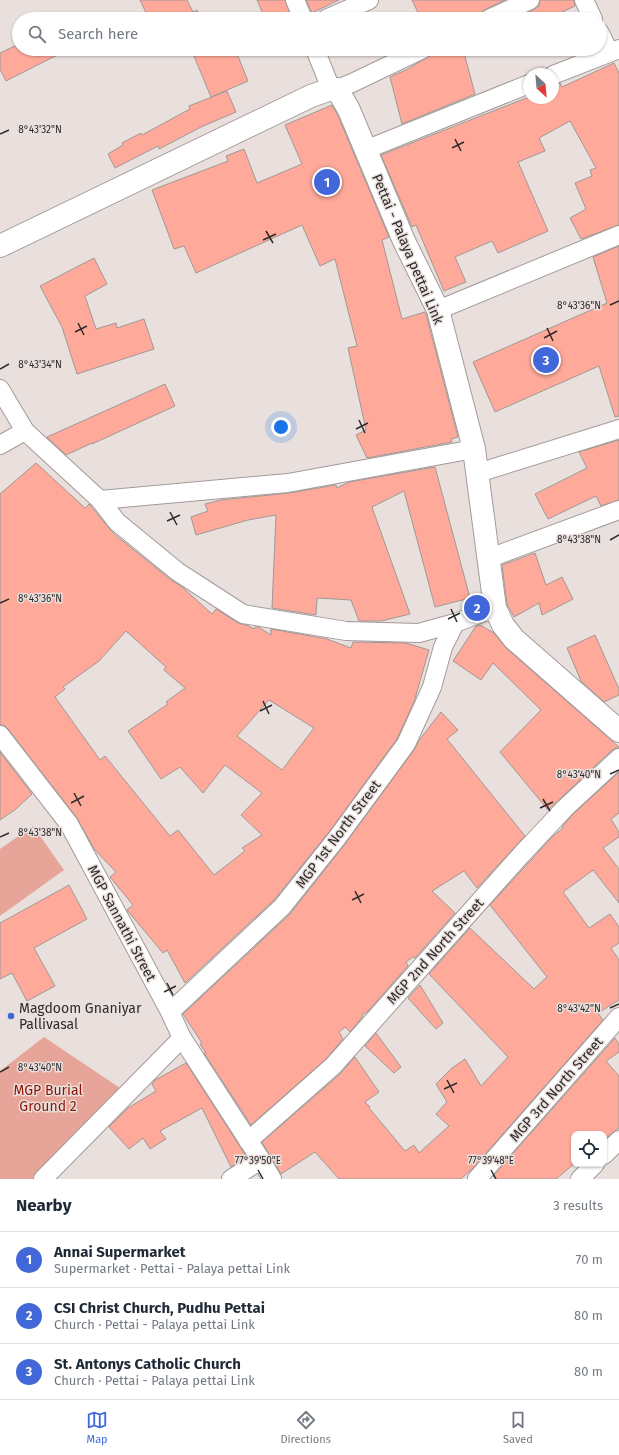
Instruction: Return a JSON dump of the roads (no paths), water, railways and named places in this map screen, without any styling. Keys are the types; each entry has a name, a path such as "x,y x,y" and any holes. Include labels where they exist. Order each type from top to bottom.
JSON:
{"street":[{"path":"295,0 300,12"},
{"path":"342,12 369,0"},
{"path":"504,12 530,0"},
{"path":"584,0 590,12"},
{"path":"607,41 616,51"},
{"path":"318,56 334,89"},
{"path":"0,246 310,96 352,83 408,56"},
{"path":"559,73 603,56"},
{"path":"365,150 523,86"},
{"name":"Pettai - Palaya pettai Link","path":"334,89 349,110 404,241 438,310 474,449 495,608 503,625 514,639 618,728"},
{"path":"438,310 619,235"},
{"path":"0,389 25,431 100,500 117,522 178,572 243,614 346,631 419,633 455,623 495,608"},
{"path":"478,473 619,429"},
{"path":"0,444 25,431"},
{"path":"100,500 288,483 474,449"},
{"path":"488,559 619,510"},
{"name":"MGP 1st North Street","path":"170,1012 282,907 346,825 406,744 432,687 443,647 455,623"},
{"name":"MGP Sannathi Street","path":"0,735 69,824 170,1012 182,1038 272,1179"},
{"name":"MGP 2nd North Street","path":"248,1141 333,1066 521,854 565,808 619,758"},
{"name":"MGP 3rd North Street","path":"477,1179 619,1017"},
{"path":"43,1179 182,1038"},
{"path":"607,1152 619,1140"},
{"path":"231,1179 261,1160"},
{"path":"580,1179 592,1167"}],"place":[{"name":"Annai Supermarket","path":"327,182"},
{"name":"St. Antonys Catholic Church","path":"546,360"},
{"name":"CSI Christ Church, Pudhu Pettai","path":"477,608"},
{"name":"Magdoom Gnaniyar Pallivasal","path":"11,1016"}],"park label":[{"name":"MGP Burial Ground 2","path":"48,1098"}]}
